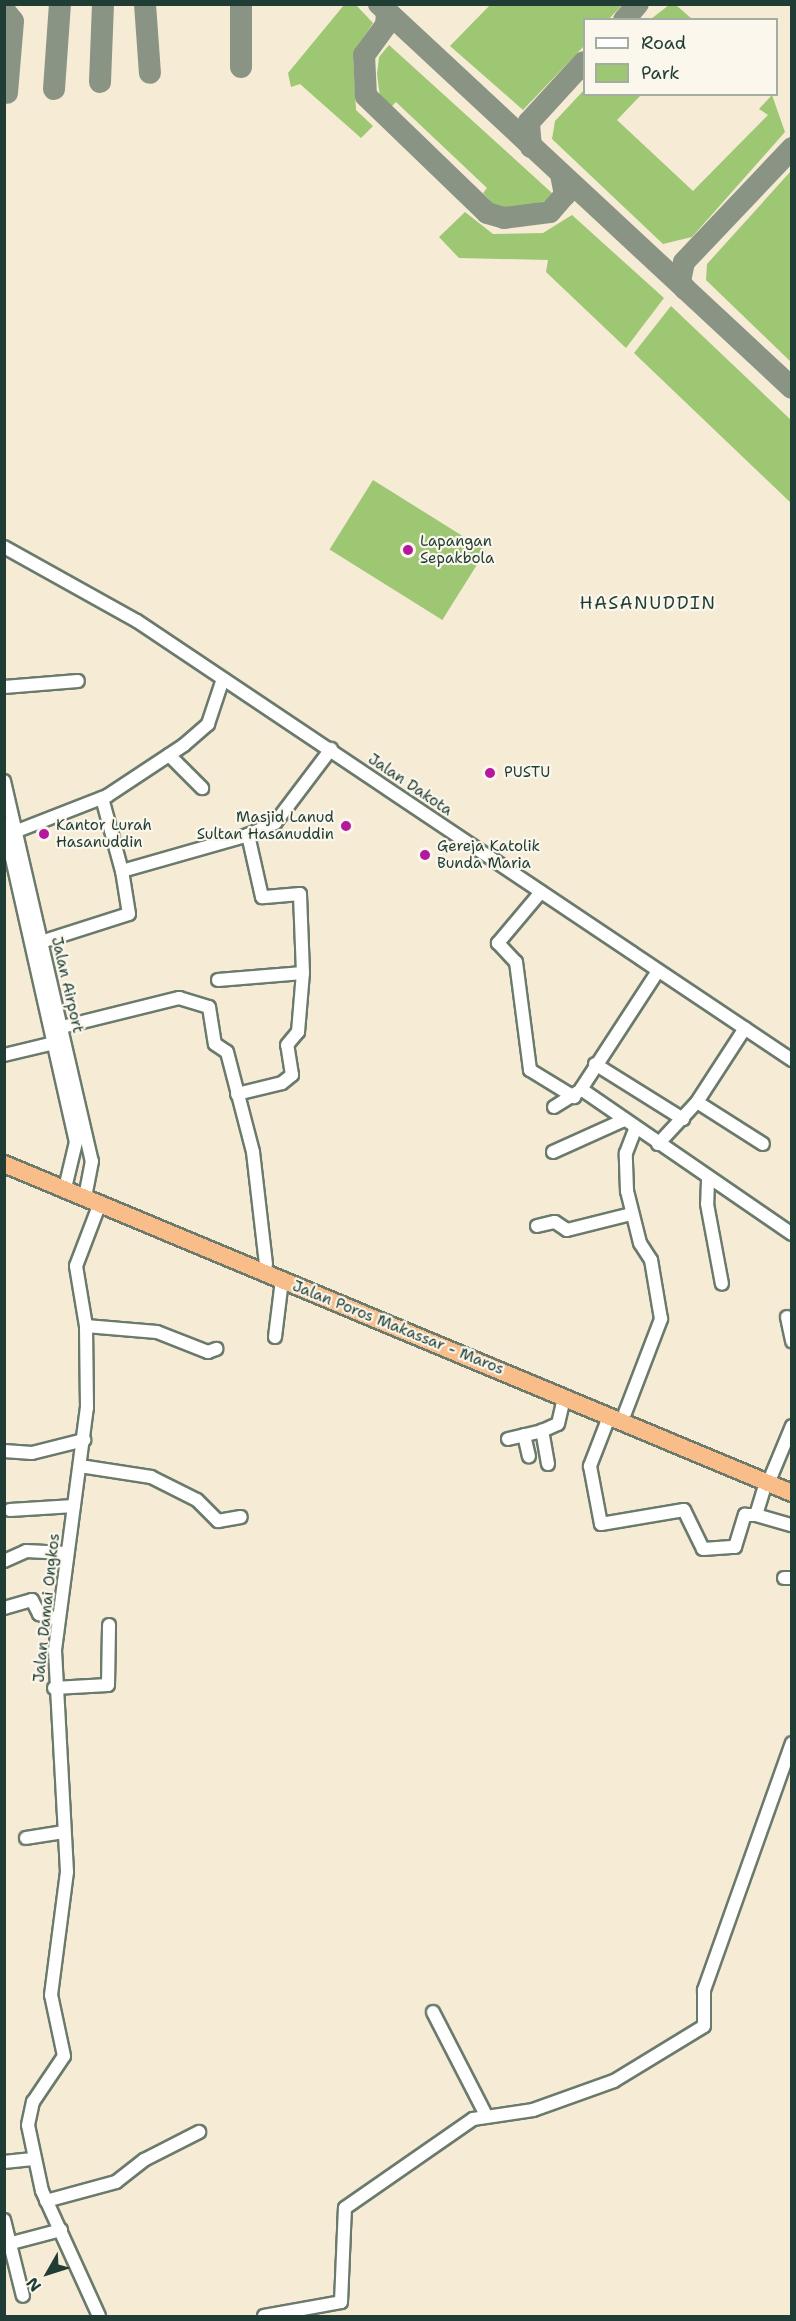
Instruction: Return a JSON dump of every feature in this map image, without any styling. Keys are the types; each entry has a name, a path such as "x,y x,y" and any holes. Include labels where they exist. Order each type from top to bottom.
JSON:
{"highway":[{"name":"Jalan Poros Makassar - Maros","path":"4,1155 282,1280 564,1397 590,1403"},
{"name":"Jalan Poros Makassar - Maros","path":"4,1164 67,1185"},
{"name":"Jalan Poros Makassar - Maros","path":"91,1196 266,1264 769,1478 792,1493"},
{"name":"Jalan Poros Makassar - Maros","path":"769,1478 792,1482"}],"street":[{"name":"Jalan Dakota","path":"4,547 137,621 792,1059"},
{"path":"17,831 102,798 169,755 208,724 223,679"},
{"path":"4,687 78,681"},
{"path":"122,871 248,836 274,823 331,749"},
{"path":"169,755 202,788"},
{"name":"Jalan Airport","path":"4,781 17,831 19,866 54,1043 92,1161 91,1196"},
{"path":"41,942 129,914 122,871 102,798"},
{"name":"Jalan Airport","path":"4,823 7,849 19,866 62,1027 74,1108 76,1154 67,1185"},
{"path":"237,1094 282,1083 292,1075 287,1045 298,1032 303,973 300,894 262,897 248,836"},
{"path":"541,892 498,943 516,962 530,1070 578,1093 792,1234"},
{"path":"554,1107 578,1093 658,971"},
{"path":"218,980 303,973"},
{"path":"62,1027 179,998 204,1004 213,1016 215,1044 227,1052 258,1175 266,1264"},
{"path":"658,1144 697,1102 745,1028"},
{"path":"4,1055 54,1043"},
{"path":"595,1064 683,1119"},
{"path":"697,1102 763,1144"},
{"path":"553,1152 622,1121"},
{"path":"635,1130 626,1163 631,1214 651,1260 661,1319 617,1415 590,1466 601,1524 684,1510 703,1549 735,1547 745,1515 756,1515 792,1526"},
{"path":"708,1180 706,1204 722,1284"},
{"name":"Jalan Damai Ongkos","path":"91,1196 76,1266 86,1326 84,1440 58,1619 54,1688 67,1805 63,1832 67,1872 51,1995 64,2056 33,2102 28,2125 33,2159 46,2201 99,2316"},
{"path":"537,1226 555,1222 567,1230 631,1214"},
{"path":"275,1337 282,1280"},
{"path":"787,1317 792,1341"},
{"path":"86,1326 157,1332 208,1352 216,1349"},
{"path":"508,1439 542,1431 558,1424 564,1397"},
{"path":"756,1515 769,1478 792,1426"},
{"path":"542,1431 548,1464"},
{"path":"524,1435 529,1456"},
{"path":"4,1451 32,1454 84,1440"},
{"path":"80,1466 151,1477 197,1500 218,1521 242,1516"},
{"path":"10,1510 74,1506"},
{"path":"4,1561 26,1551 66,1553"},
{"path":"4,1608 32,1600 39,1614 58,1619"},
{"path":"54,1688 108,1685 109,1625"},
{"path":"264,2316 341,2302 345,2208 485,2113 533,2110 614,2081 704,2026 704,1990 747,1875 792,1743"},
{"path":"26,1838 63,1832"},
{"path":"433,2012 485,2113"},
{"path":"46,2201 124,2178 144,2160 199,2132"},
{"path":"4,2162 33,2159"},
{"path":"4,2220 23,2296"},
{"path":"8,2243 61,2230"}],"green space":[{"path":"490,4 622,5 610,18 583,18 583,47 523,110 450,46"},
{"path":"344,5 356,5 373,23 353,54 356,110 373,126 361,138 300,84 291,87 288,73"},
{"path":"669,5 676,5 691,18 652,18"},
{"path":"389,45 552,193 550,200 501,212 483,193 487,188 396,102 390,108 380,97 377,74 379,57"},
{"path":"583,91 583,96 640,96 617,120 693,191 768,115 759,109 771,96 785,132 692,237 663,244 552,139 555,121"},
{"path":"791,171 791,362 706,280 707,264"},
{"path":"465,212 493,234 543,233 572,215 664,298 626,348 546,272 548,260 459,258 439,237"},
{"path":"671,306 791,420 791,503 634,353"},
{"name":"Lapangan Sepakbola","path":"373,480 486,550 442,620 330,550"}],"taxiway":[{"path":"54,89 60,4"},
{"path":"100,82 103,4"},
{"path":"145,4 150,73"},
{"path":"241,4 241,67"},
{"path":"379,4 792,388"},
{"path":"626,18 638,4"},
{"path":"4,10 13,21 7,93"},
{"path":"387,12 386,25 364,55 366,96 487,213 504,218 550,212 565,195 561,174"},
{"path":"531,147 529,122 583,63"},
{"path":"685,289 680,281 684,262 792,148"}],"place":[{"name":"Lapangan Sepakbola","path":"408,550"},
{"name":"PUSTU","path":"490,773"},
{"name":"Masjid Lanud Sultan Hasanuddin","path":"346,826"},
{"name":"Kantor Lurah Hasanuddin","path":"44,834"},
{"name":"Gereja Katolik Bunda Maria","path":"425,855"}],"district":[{"name":"HASANUDDIN","path":"648,603"}]}
